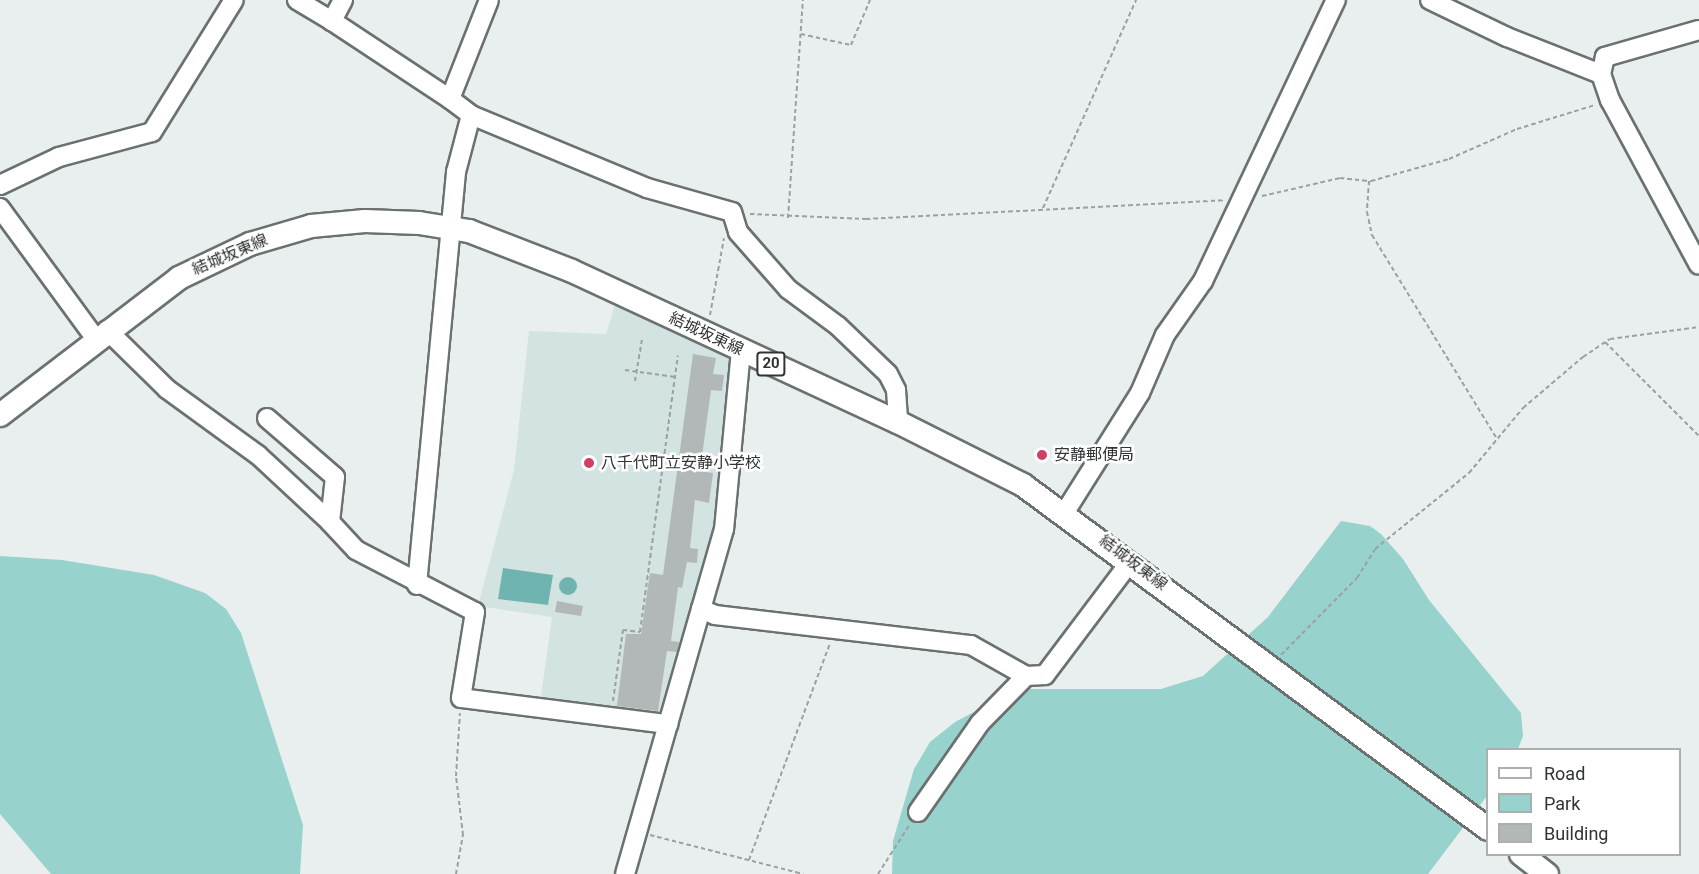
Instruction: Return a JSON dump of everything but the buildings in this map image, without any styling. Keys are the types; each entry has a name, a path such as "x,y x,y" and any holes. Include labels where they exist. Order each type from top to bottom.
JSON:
{"main road":[{"name":"結城坂東線","path":"0,415 101,335 179,278 215,259 284,233 311,226 365,221 453,228 526,251 990,466 1065,512 1486,828"},
{"path":"1522,856 1547,874"}],"street":[{"path":"0,185 59,156 152,132 234,0"},
{"path":"297,0 471,115 647,188 730,212 738,232 793,295 838,326 888,374 896,390 898,422"},
{"path":"332,21 343,0"},
{"path":"450,99 489,0"},
{"path":"1065,512 1140,393 1165,334 1203,281 1244,200 1336,0"},
{"path":"1430,0 1507,38 1601,74"},
{"path":"1699,30 1605,57 1601,74 1610,100 1699,265"},
{"path":"417,585 453,228 456,172 471,115"},
{"path":"0,208 101,335 167,389 258,455 330,522 356,550 417,585 475,612 461,698 668,724"},
{"path":"625,874 639,832 724,529 741,350"},
{"path":"267,418 335,477 330,522"},
{"path":"701,609 715,615 971,645 1026,676 1045,675 1130,562"},
{"path":"918,812 980,723 1026,676"}],"path":[{"path":"788,218 803,0"},
{"path":"801,34 851,45 870,0"},
{"path":"1043,208 1136,0"},
{"path":"706,334 730,212 788,218 866,219 1043,208 1244,200 1340,178 1369,181 1449,159 1517,129 1610,100"},
{"path":"1369,181 1367,212 1372,235 1497,440"},
{"path":"1270,666 1357,578 1375,549 1469,473 1523,408 1605,342 1699,327"},
{"path":"635,381 642,339"},
{"path":"1605,342 1699,436"},
{"path":"613,705 623,630 640,632 678,356"},
{"path":"625,370 676,377"},
{"path":"749,860 835,629"},
{"path":"456,874 463,835 456,776 461,698"},
{"path":"878,874 918,812"},
{"path":"639,832 803,874"}],"shaded area":[{"path":"615,305 731,360 729,434 715,525 705,576 686,625 664,718 540,703 552,617 478,606 514,470 529,331 606,334"},
{"path":"503,568 553,575 548,605 498,599"},
{"path":"564,577 572,577 577,582 575,593 564,595 559,590 559,582"}],"green space":[{"path":"1341,521 1370,526 1381,534 1403,559 1429,600 1521,713 1523,736 1518,748 1486,748 1486,797 1428,874 892,874 893,841 914,769 930,742 955,722 1010,693 1029,689 1161,689 1203,676 1268,617"},
{"path":"0,556 62,560 154,575 205,593 226,609 241,633 303,825 300,874 51,874 0,814"}],"place":[{"name":"安静郵便局","path":"1042,455"},
{"name":"八千代町立安静小学校","path":"589,463"}]}
